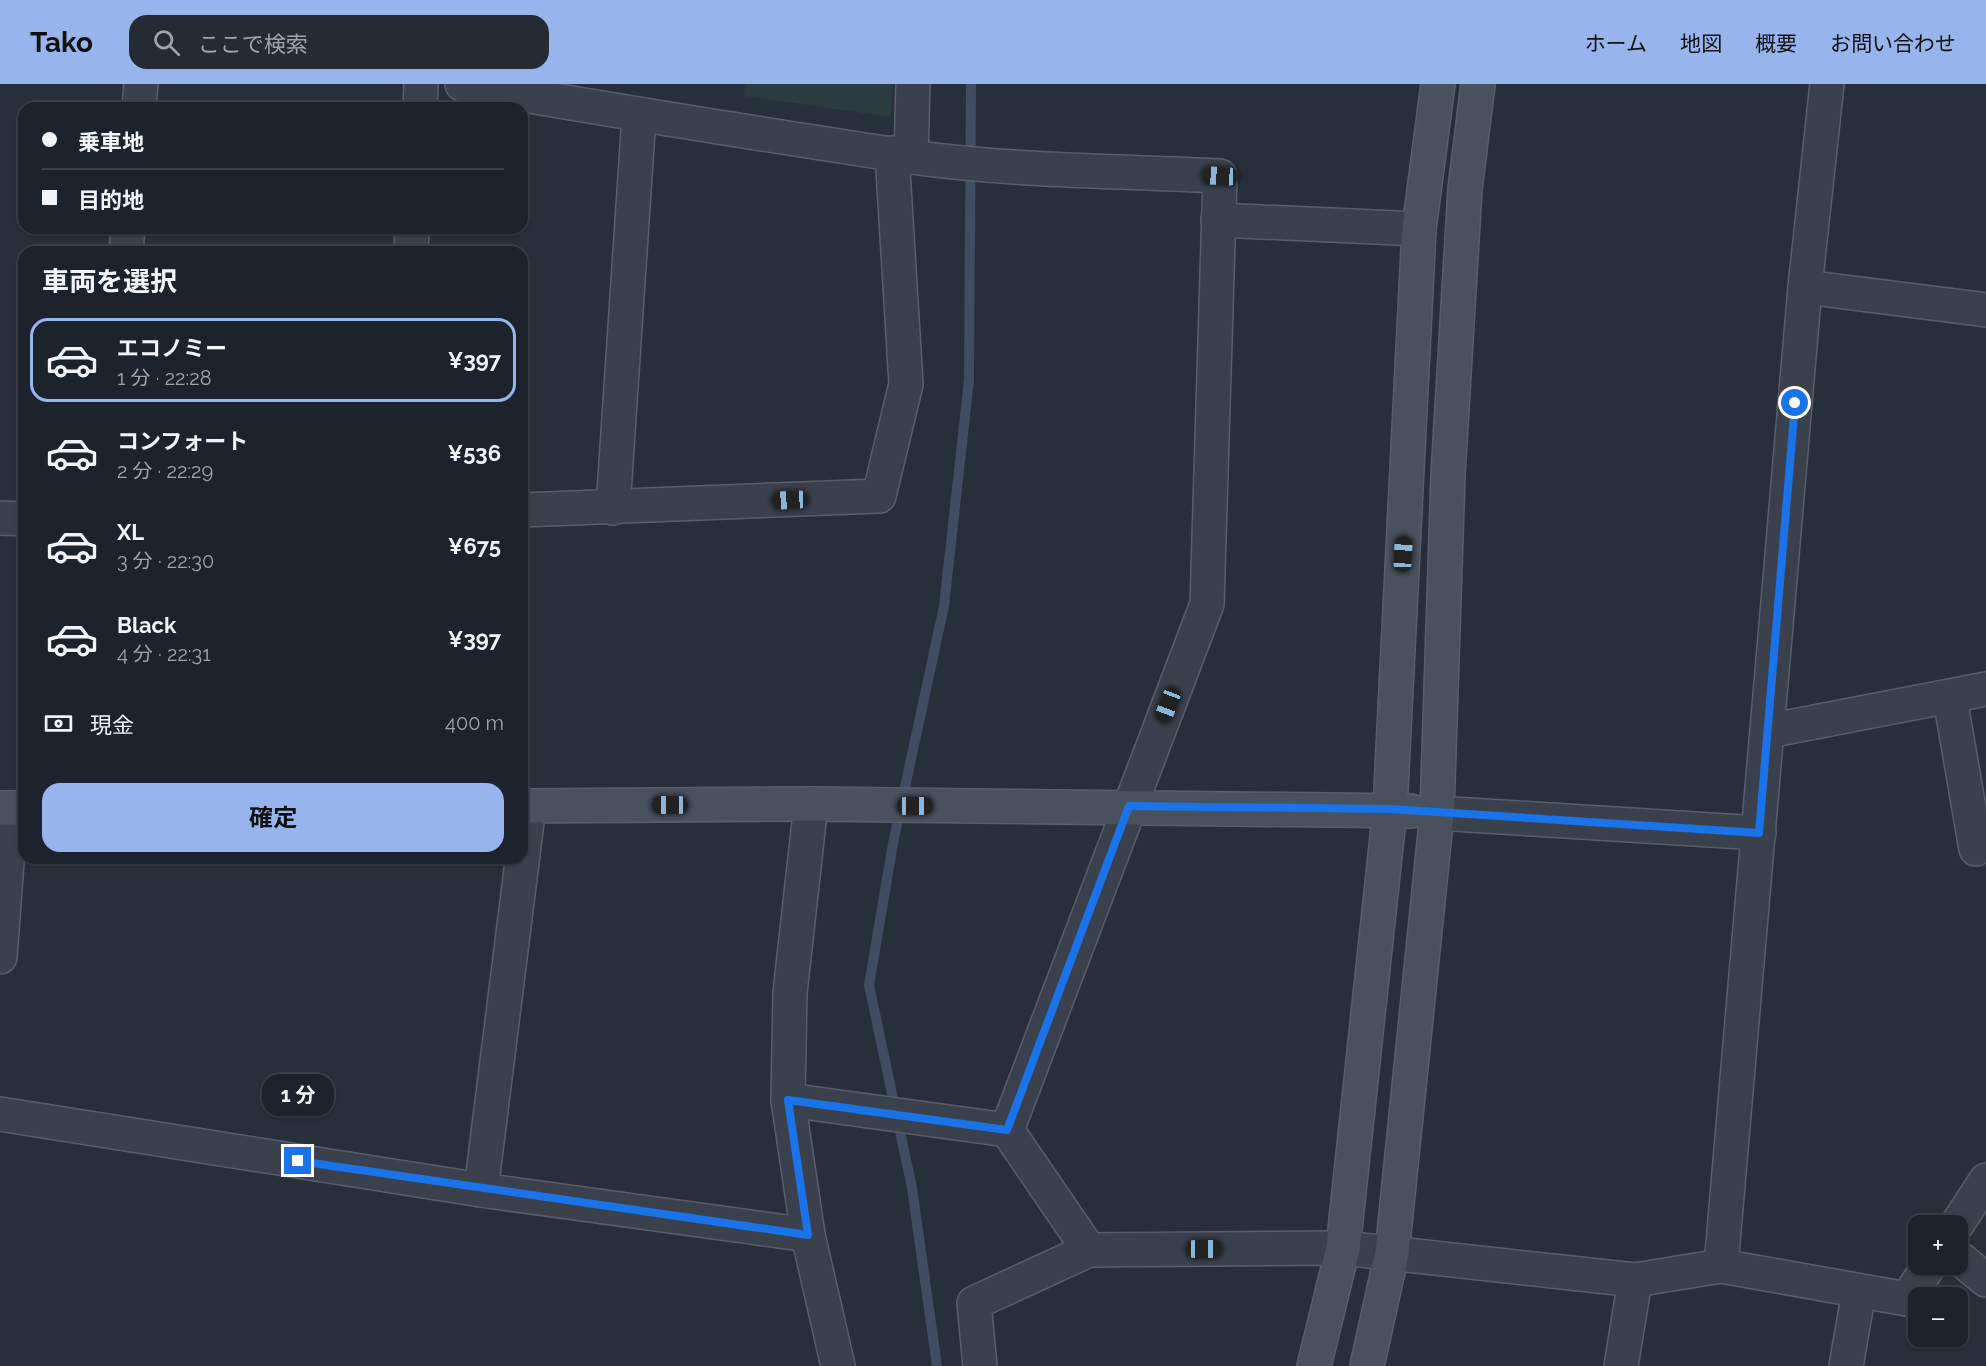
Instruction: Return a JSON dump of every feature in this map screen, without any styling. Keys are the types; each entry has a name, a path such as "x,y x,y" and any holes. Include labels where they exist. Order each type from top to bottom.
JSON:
{"street":[{"path":"140,102 141,84"},
{"path":"420,102 421,84"},
{"path":"462,84 639,116 915,156 991,165 1220,176 1207,604 1007,1130"},
{"path":"528,510 879,496 906,384 915,156 914,84"},
{"path":"1314,1366 1343,1248 1390,809 1419,229 1438,84"},
{"path":"1367,1366 1392,1254 1437,813 1448,475 1465,189 1478,84"},
{"path":"1721,1266 1805,286 1827,84"},
{"path":"613,508 639,116"},
{"path":"1218,220 1419,229"},
{"path":"1805,286 1986,310"},
{"path":"0,519 18,519"},
{"path":"1768,731 1950,698 1986,689"},
{"path":"1950,698 1976,849"},
{"path":"528,806 811,804 1390,809 1759,833"},
{"path":"811,804 790,993 788,1100 808,1235 838,1366"},
{"path":"0,957 12,808"},
{"path":"481,1190 518,864"},
{"path":"788,1100 1007,1130 1089,1250"},
{"path":"0,1114 481,1190 808,1235"},
{"path":"1963,1215 1986,1180"},
{"path":"980,1366 974,1303 1089,1250 1343,1248 1635,1281 1721,1266 1907,1299 1923,1275"},
{"path":"1968,1265 1986,1280"},
{"path":"1621,1366 1635,1281"},
{"path":"1846,1366 1859,1291"}],"shaded area":[{"path":"745,84 893,84 891,117 744,96"}],"waterway":[{"path":"937,1366 912,1188 869,985 894,838 944,606 969,380 971,84"}],"route":[{"path":"298,1161 481,1190 808,1235 788,1100 1007,1130 1129,806 1390,809 1759,833 1795,403"}]}
